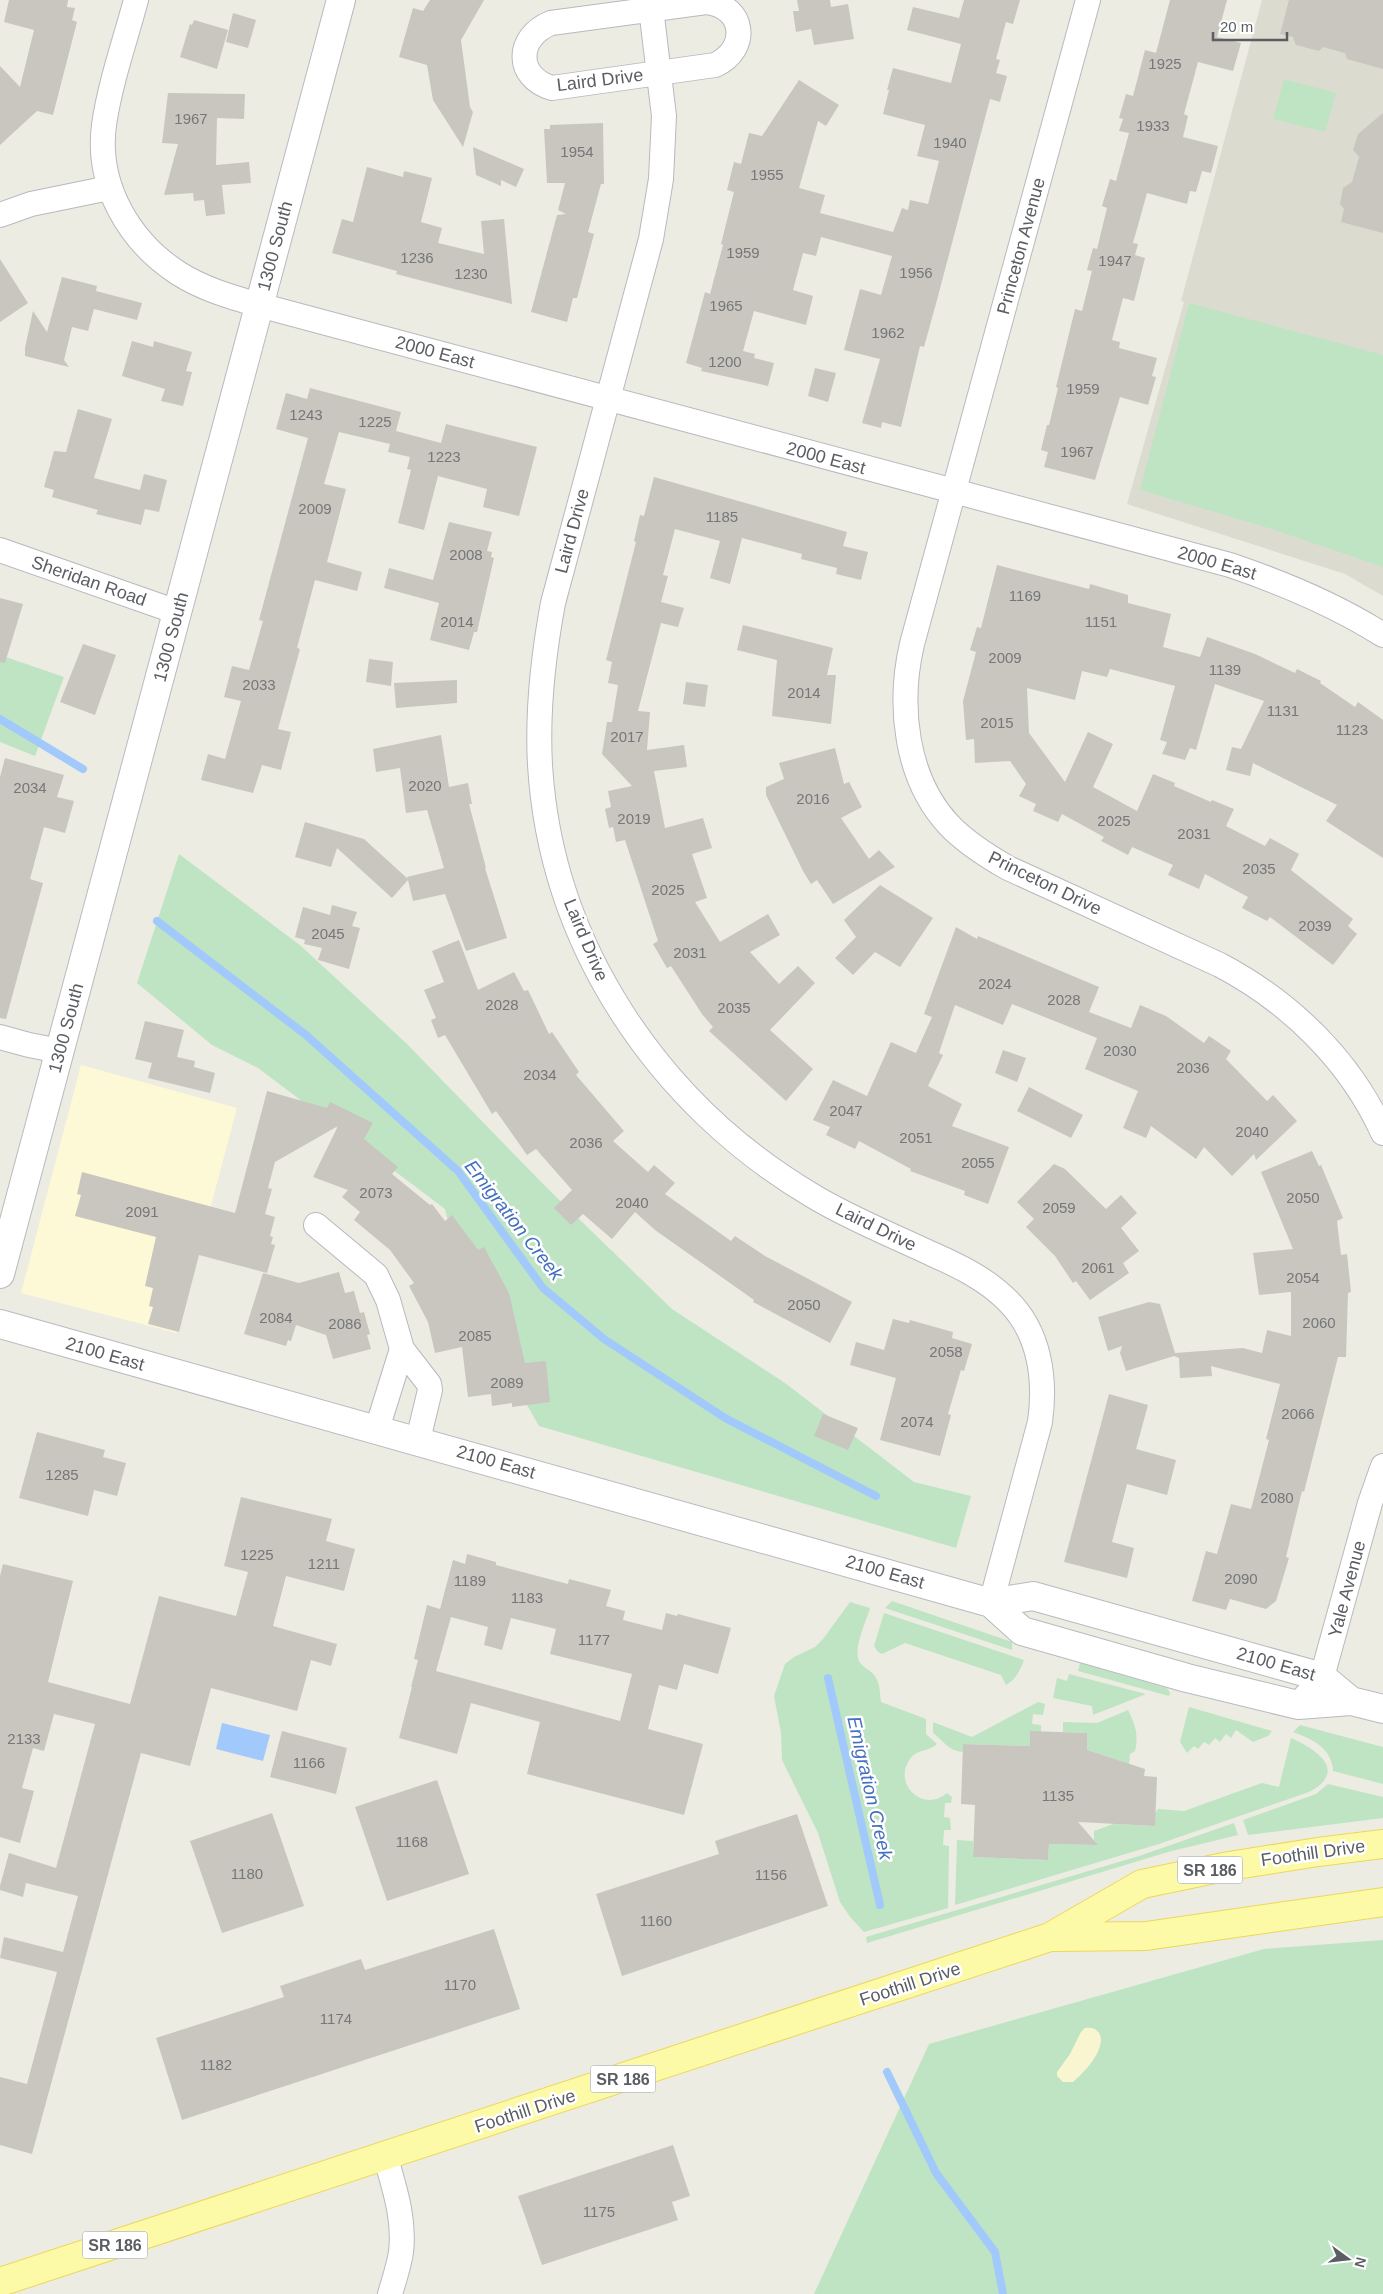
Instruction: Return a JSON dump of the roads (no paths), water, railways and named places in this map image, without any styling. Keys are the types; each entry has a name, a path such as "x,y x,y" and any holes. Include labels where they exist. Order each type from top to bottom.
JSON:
{"main road":[{"name":"Foothill Drive","path":"0,2282 385,2155 603,2086 1050,1937 1142,1884 1229,1866 1383,1844"},
{"name":"Foothill Drive","path":"1050,1937 1146,1936 1383,1902"}],"street":[{"name":"2000 East","path":"136,0 104,125 104,167 109,188 128,224 144,243 172,269 214,291 259,305 1230,565 1265,577 1341,610 1383,635"},
{"name":"1300 South","path":"0,1274 341,0"},
{"name":"Princeton Avenue","path":"954,492 1088,0"},
{"name":"Laird Drive","path":"715,3 731,13 739,30 736,48 723,61 715,65 660,73 552,88 535,80 525,62 527,42 533,33 551,23 651,5 715,3"},
{"name":"Laird Drive","path":"651,5 660,73 664,142 657,209 651,239 553,603 543,665 540,732 544,799 549,832 579,931 611,997 653,1059 698,1109 753,1157 814,1197 973,1274 1010,1302 1033,1339 1039,1359 1043,1402 1038,1431 991,1603"},
{"path":"0,215 31,204 109,188"},
{"name":"Princeton Drive","path":"954,492 912,644 907,666 904,695 911,752 920,777 933,802 948,823 967,842 1008,868 1220,965 1246,978 1267,993 1288,1009 1327,1048 1365,1098 1383,1133"},
{"name":"Sheridan Road","path":"0,550 177,612"},
{"path":"0,1037 60,1051"},
{"path":"316,1225 376,1275 388,1300 402,1349 426,1378 430,1390 418,1440"},
{"name":"2100 East","path":"0,1324 418,1440 991,1603 1033,1596 1322,1677 1351,1701"},
{"path":"377,1429 402,1349"},
{"name":"Yale Avenue","path":"1298,1705 1322,1677 1370,1503 1383,1466"},
{"name":"2100 East","path":"991,1603 1022,1631 1187,1678 1298,1705 1351,1701 1383,1710"},
{"path":"385,2155 400,2207 402,2222 401,2252 390,2294"}],"water":[{"path":"222,1723 270,1735 263,1761 216,1749"}],"waterway":[{"name":"Emigration Creek","path":"0,719 83,769"},
{"name":"Emigration Creek","path":"157,921 306,1035 458,1171 543,1288 604,1339 725,1418 876,1496"},
{"name":"Emigration Creek","path":"828,1678 880,1905"},
{"name":"Emigration Creek","path":"887,2072 936,2173 995,2252 1003,2294"}]}
